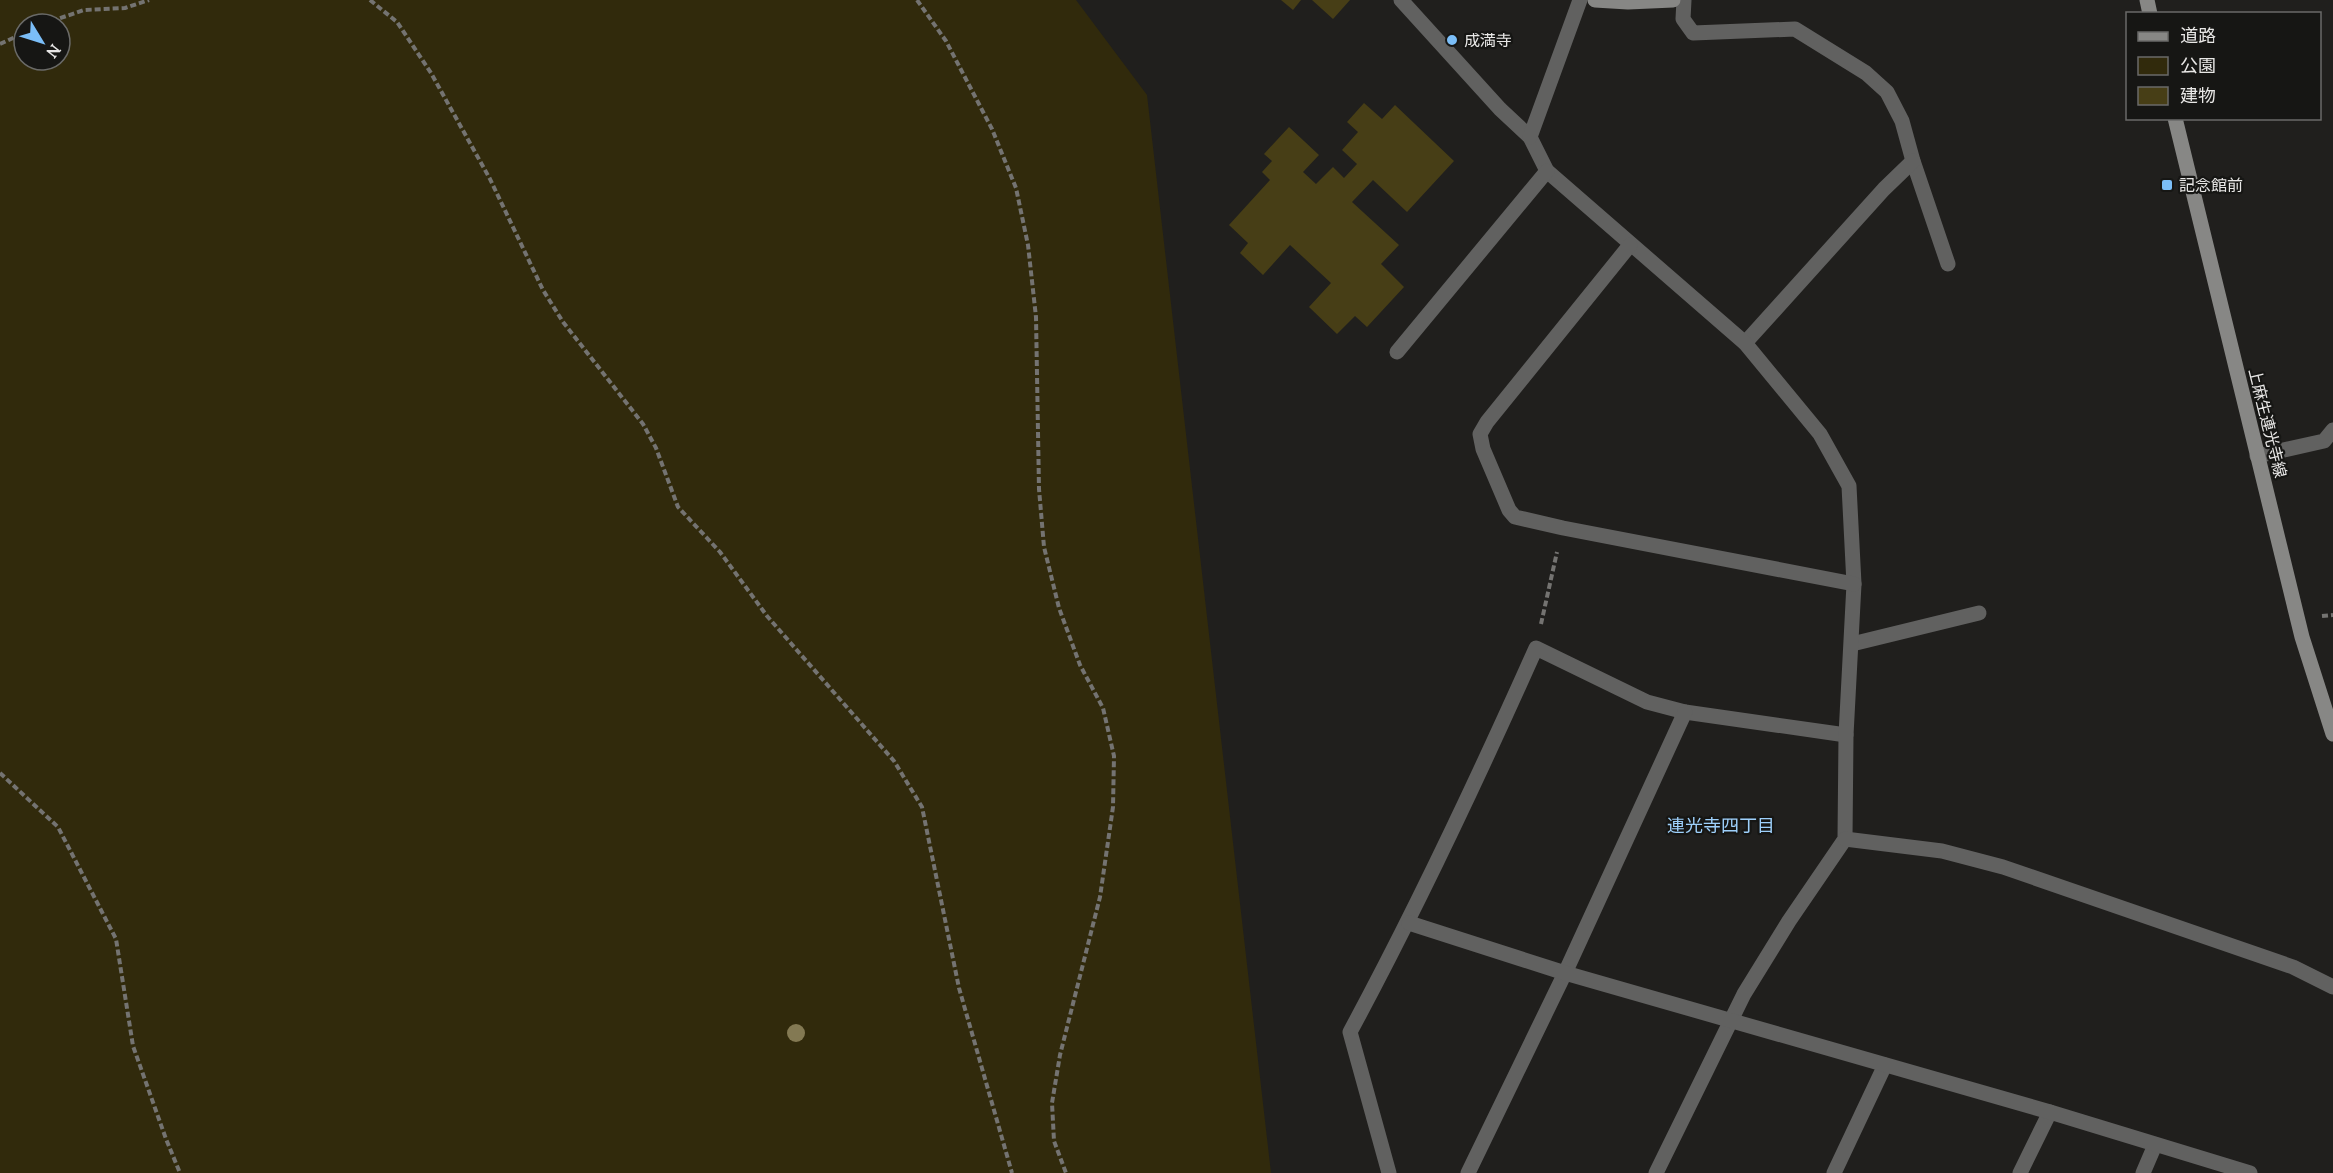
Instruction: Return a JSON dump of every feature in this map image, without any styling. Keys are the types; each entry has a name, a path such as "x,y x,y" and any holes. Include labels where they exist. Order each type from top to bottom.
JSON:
{"main road":[{"path":"1595,0 1628,2 1673,0"},
{"name":"上麻生連光寺線","path":"2175,120 2302,637 2333,734"}],"street":[{"path":"1401,0 1500,109 1530,137 1548,171 1744,343 1820,434 1849,486 1854,584 1846,735 1845,839 1789,921 1730,1020 1656,1173"},
{"path":"1530,137 1580,0"},
{"path":"1684,0 1683,19 1694,33 1795,29 1866,73 1887,92 1902,121 1948,264"},
{"path":"1744,343 1884,189 1913,161"},
{"path":"1397,352 1548,171"},
{"path":"1630,245 1487,422 1480,434 1483,448 1509,510 1515,517 1563,528 1854,584"},
{"path":"2257,456 2324,441 2333,430"},
{"path":"1852,644 1979,613"},
{"path":"1389,1173 1350,1032 1409,923 1536,648 1647,702 1685,712 1846,735"},
{"path":"1468,1173 1565,973 1685,712"},
{"path":"1845,839 1942,851 2003,867 2293,967 2333,987"},
{"path":"1409,923 1565,973 2050,1112 2250,1173"},
{"path":"1834,1173 1885,1065"},
{"path":"2020,1173 2050,1112"},
{"path":"2143,1173 2155,1145"}],"path":[{"path":"72,14 84,10 124,8 149,0"},
{"path":"370,0 397,22 431,73 490,179 543,290 563,322 643,424 656,448 678,507 720,552 767,616 894,761 922,807 959,988 1012,1173"},
{"path":"917,0 946,41 992,129 1016,188 1028,245 1036,317 1039,489 1044,548 1059,608 1080,665 1103,708 1114,756 1113,807 1100,897 1060,1055 1052,1103 1054,1141 1066,1173"},
{"path":"1536,648 1563,528"},
{"path":"0,773 58,827 116,939 133,1046 180,1173"}],"green space":[{"path":"0,0 1076,0 1147,95 1271,1173 0,1173"}],"building":[{"path":"1281,0 1301,0 1293,10"},
{"path":"1312,0 1350,0 1333,19"},
{"path":"1364,103 1382,119 1395,105 1454,161 1407,212 1373,180 1352,202 1399,245 1381,264 1404,287 1367,327 1355,316 1337,334 1309,307 1331,283 1290,245 1263,275 1240,253 1248,243 1229,225 1270,180 1262,172 1272,161 1264,154 1289,127 1319,155 1303,172 1316,184 1333,167 1344,178 1357,164 1342,150 1358,132 1347,122"}],"place":[{"name":"成満寺","path":"1452,40"},
{"name":"記念館前","path":"2167,185"}],"district":[{"name":"連光寺四丁目","path":"1721,826"}]}
